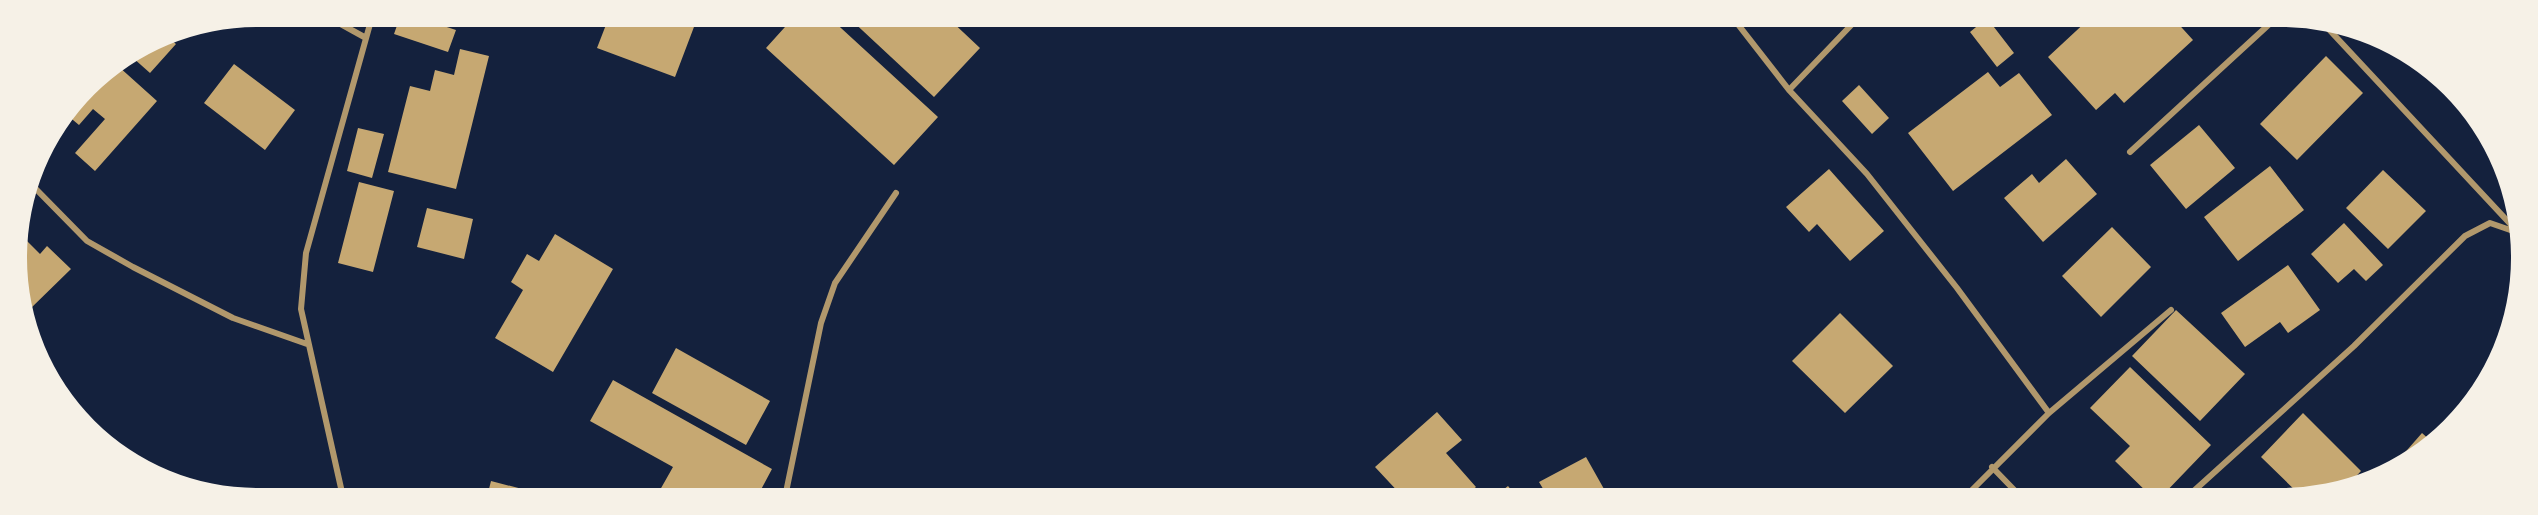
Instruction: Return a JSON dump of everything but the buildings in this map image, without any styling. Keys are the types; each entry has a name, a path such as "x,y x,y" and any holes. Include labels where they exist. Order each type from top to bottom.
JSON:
{"street":[{"path":"347,27 366,38"},
{"path":"341,488 301,309 306,253 369,27"},
{"path":"1740,27 1789,90 1867,174 1957,288 2049,413"},
{"path":"1789,90 1849,27"},
{"path":"2130,152 2266,27"},
{"path":"2332,33 2508,223"},
{"path":"37,190 87,241 233,318 307,344"},
{"path":"787,488 821,323 835,283 896,193"},
{"path":"2197,488 2354,346 2465,236 2490,223 2509,229"},
{"path":"1973,488 2049,413 2171,310"},
{"path":"1992,467 2012,488"}]}
